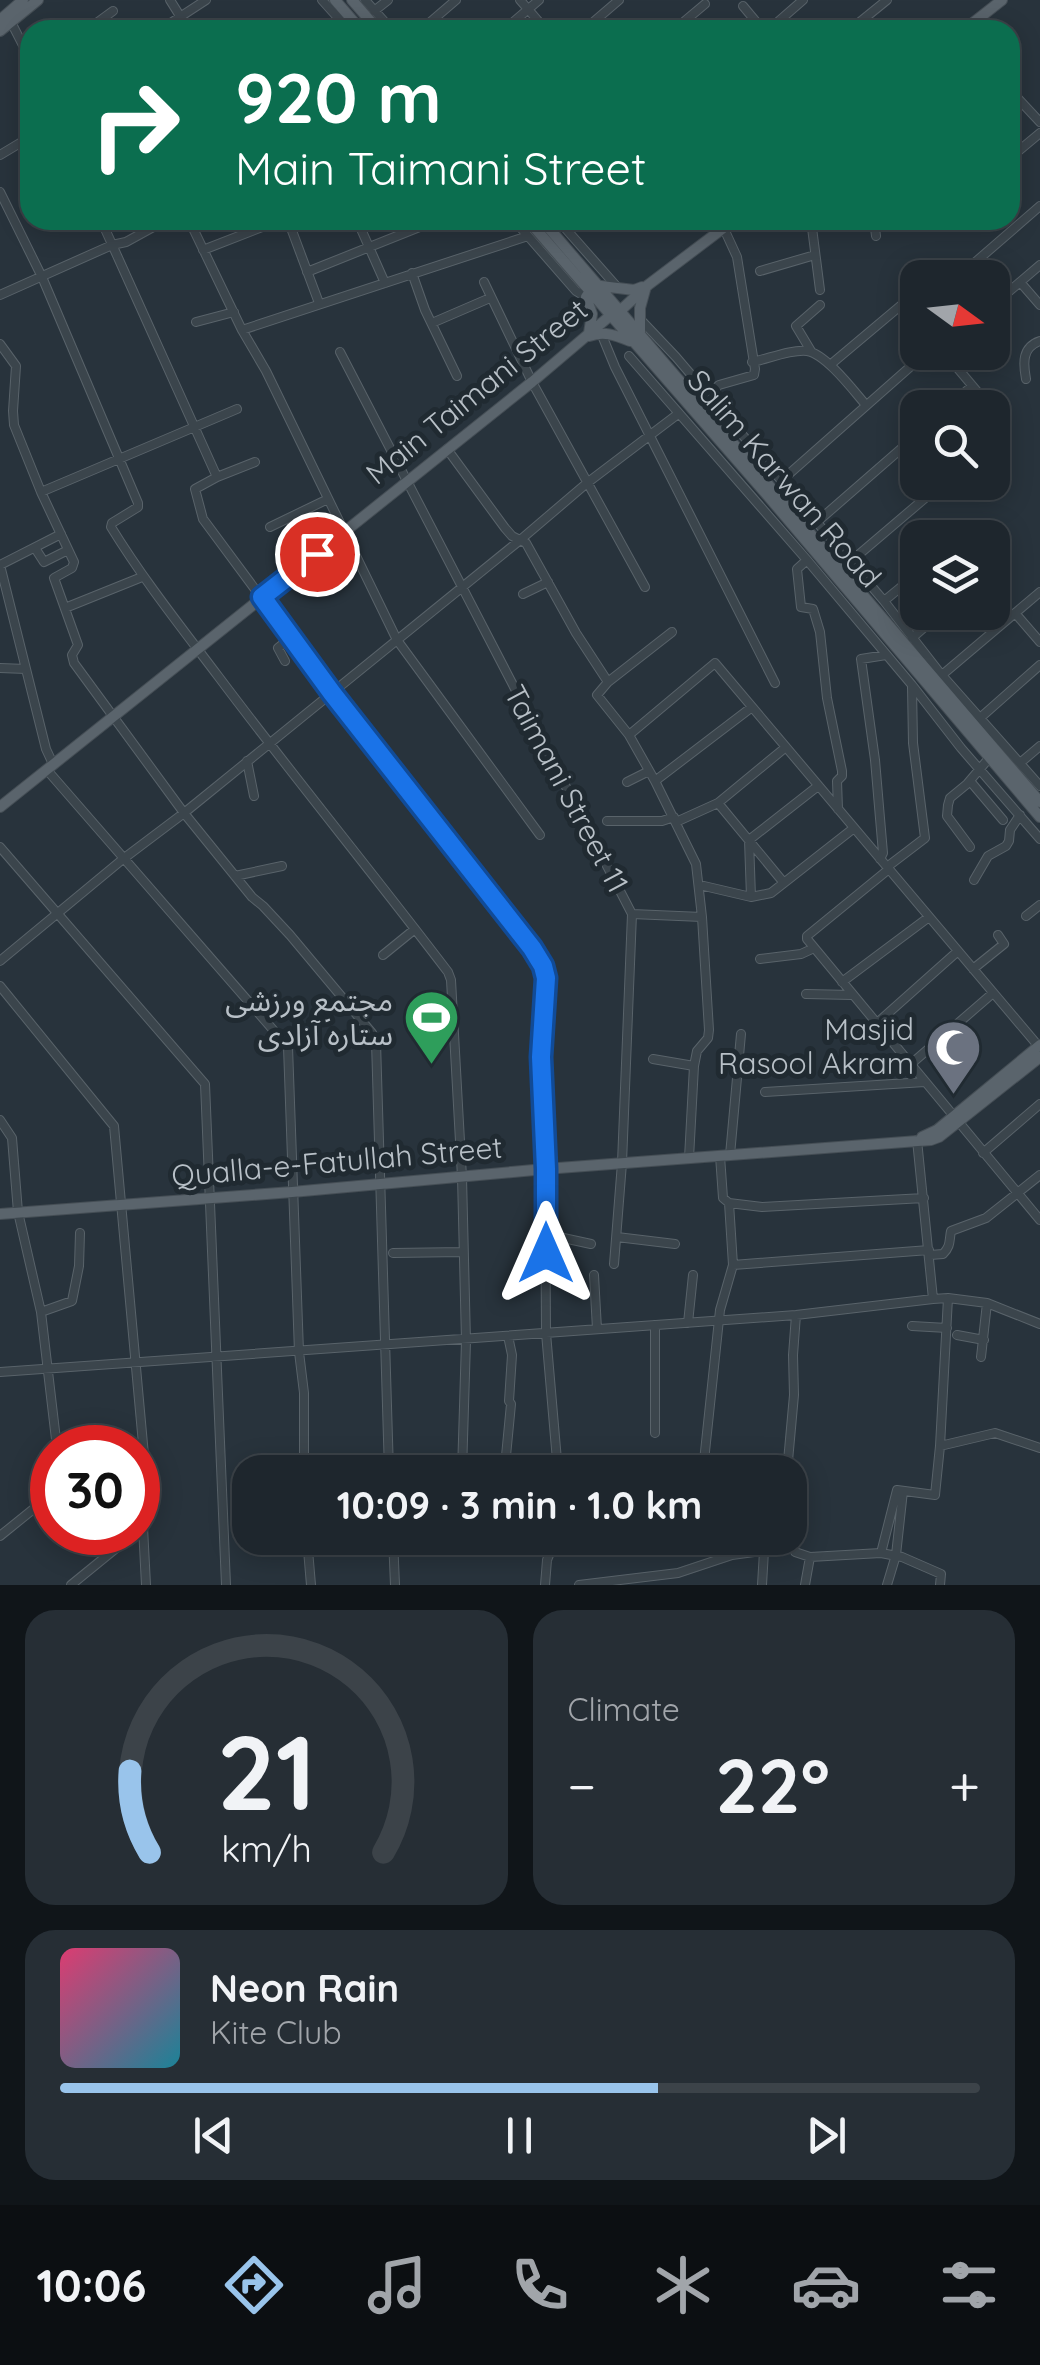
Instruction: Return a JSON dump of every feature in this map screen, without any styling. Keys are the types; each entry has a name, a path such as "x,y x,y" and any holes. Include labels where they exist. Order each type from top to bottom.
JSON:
{"main road":[{"path":"0,31 22,5 38,0"},
{"path":"335,0 352,20"},
{"path":"352,0 369,20"},
{"path":"977,20 1002,0"},
{"name":"Salim Karwan Road","path":"535,230 560,265 616,313 1040,802"},
{"name":"Salim Karwan Road","path":"549,230 592,291"},
{"name":"Main Taimani Street","path":"0,808 532,382 715,230"},
{"path":"648,285 642,295 640,342 600,332 588,336 592,291 634,290 648,285"},
{"name":"Salim Karwan Road","path":"640,342 672,361 938,683 990,757 1040,817"},
{"name":"Qualla-e-Fatullah Street","path":"0,1214 931,1140 1040,1049"}],"street":[{"path":"4,0 22,5"},
{"path":"170,0 180,16"},
{"path":"174,20 206,0"},
{"path":"322,0 340,20"},
{"path":"365,0 383,20"},
{"path":"374,10 388,0"},
{"path":"433,20 456,0"},
{"path":"520,0 537,20"},
{"path":"515,20 539,0"},
{"path":"595,20 618,0"},
{"path":"781,20 803,0"},
{"path":"862,20 887,0"},
{"path":"686,20 705,4"},
{"path":"743,6 755,20"},
{"path":"101,20 114,11"},
{"path":"5,21 20,44"},
{"path":"1020,101 1040,122"},
{"path":"1020,150 1040,133"},
{"path":"0,192 42,277 138,505 111,527 142,577 451,980 466,1341 463,1455"},
{"path":"1020,223 1040,206"},
{"path":"105,230 217,477"},
{"path":"0,295 148,230"},
{"path":"194,230 397,640 540,835"},
{"path":"203,250 254,230"},
{"path":"291,230 319,303"},
{"path":"362,230 385,283"},
{"path":"306,272 413,230"},
{"path":"523,230 560,265"},
{"path":"567,230 618,288"},
{"path":"708,395 719,384 754,375 755,370 737,256 725,230"},
{"path":"813,230 820,290"},
{"path":"875,230 876,236"},
{"path":"977,260 1012,230"},
{"path":"242,330 528,236"},
{"path":"760,272 815,255"},
{"path":"1010,291 1040,265"},
{"path":"412,273 457,376"},
{"path":"484,282 532,382 645,587"},
{"path":"1020,282 1040,305"},
{"path":"432,324 490,298"},
{"path":"820,304 796,326 811,351 830,365 866,404"},
{"path":"830,365 900,306"},
{"path":"196,322 234,312"},
{"path":"600,332 775,683"},
{"path":"1026,379 1025,354 1040,340"},
{"path":"615,366 640,342 678,414 807,560 1040,839"},
{"path":"0,344 16,366 14,425 74,566 54,578 78,644 72,656 74,663 184,813 376,1042 388,1455"},
{"path":"752,362 811,351"},
{"name":"Taimani Street 11","path":"340,352 632,914 614,1264"},
{"path":"672,361 708,395 884,601 912,638 938,683 980,718 1040,786"},
{"path":"781,481 906,370"},
{"path":"959,370 976,390"},
{"path":"968,390 972,386"},
{"path":"41,492 237,408"},
{"path":"0,961 587,483 678,414"},
{"path":"447,450 504,528 526,544 608,682"},
{"path":"817,522 900,450"},
{"path":"255,462 194,489 202,519 543,966 546,1333 557,1455"},
{"path":"270,527 328,499"},
{"path":"850,562 923,500"},
{"path":"60,534 0,565 50,767 123,859 288,1048 304,1455"},
{"path":"35,548 44,562 68,550"},
{"path":"807,560 797,569 801,607 813,609 820,632 827,698 842,771 837,781 838,810"},
{"path":"64,608 142,577"},
{"path":"522,594 548,582"},
{"path":"884,601 900,588"},
{"path":"938,683 1040,592"},
{"path":"1015,614 1040,642"},
{"path":"912,638 921,630"},
{"path":"672,632 597,695 650,771 696,864 709,1030 694,1066 689,1158"},
{"path":"285,660 278,648 292,638"},
{"path":"885,865 860,659 886,655"},
{"path":"628,735 715,664 1040,1049"},
{"path":"980,718 1040,665"},
{"path":"0,668 26,670"},
{"path":"912,685 912,743 926,838 885,865 807,939 1040,1220"},
{"path":"655,780 752,707"},
{"path":"1020,763 1040,746"},
{"path":"607,821 675,819 718,804 786,747"},
{"path":"970,846 947,816 950,798 990,757"},
{"path":"247,761 254,796"},
{"path":"627,782 650,771"},
{"path":"970,781 1002,820"},
{"path":"748,840 818,786"},
{"path":"718,804 784,883"},
{"path":"974,880 988,856 1002,850 1009,841 1010,830 1020,816"},
{"path":"704,886 752,896 771,894 854,828"},
{"path":"748,840 752,896"},
{"path":"0,847 204,1080 226,1585"},
{"path":"235,876 282,866"},
{"path":"1026,916 1040,904"},
{"path":"632,914 702,917"},
{"path":"842,982 929,917"},
{"path":"383,955 415,929"},
{"path":"973,969 1004,944 998,935"},
{"path":"760,958 801,954 814,948"},
{"path":"876,1024 958,951"},
{"path":"0,986 114,1126 138,1425"},
{"path":"911,1064 993,993"},
{"path":"806,994 852,995"},
{"path":"741,1034 723,1198 762,1206 924,1198"},
{"path":"653,1059 694,1066"},
{"path":"765,1092 925,1082"},
{"path":"982,1153 1040,1104"},
{"path":"0,1120 12,1138 18,1212 41,1312 54,1425"},
{"path":"917,1140 933,1299"},
{"path":"733,1265 943,1254 951,1244 951,1231 986,1218 1040,1175"},
{"path":"705,1455 719,1321 733,1265 730,1202"},
{"path":"41,1312 72,1301 80,1262 80,1233"},
{"path":"545,1234 591,1244"},
{"path":"617,1237 675,1244"},
{"path":"393,1253 463,1252"},
{"path":"594,1274 597,1329"},
{"path":"688,1323 693,1275"},
{"path":"881,1553 896,1491 935,1495 948,1298"},
{"path":"0,1372 796,1316 948,1298 987,1303 1040,1324"},
{"path":"981,1357 987,1303"},
{"path":"789,1455 796,1316"},
{"path":"655,1325 655,1433"},
{"path":"912,1326 947,1328"},
{"path":"957,1335 984,1340"},
{"path":"506,1455 512,1355 508,1336"},
{"path":"940,1446 995,1432 1040,1448"},
{"path":"887,1585 896,1556 903,1491"},
{"path":"0,1536 30,1512"},
{"path":"71,1585 108,1555"},
{"path":"142,1555 146,1585"},
{"path":"309,1555 311,1585"},
{"path":"393,1555 395,1585"},
{"path":"545,1585 550,1555"},
{"path":"579,1585 637,1582 729,1555"},
{"path":"762,1585 764,1555"},
{"path":"804,1555 896,1556 942,1574 940,1585"},
{"path":"805,1585 810,1557"},
{"path":"678,1573 680,1585"}],"place":[{"name":"مجتمع ورزشی ستاره آزادی","path":"432,1067"},
{"name":"Masjid Rasool Akram","path":"953,1096"}],"route":[{"path":"317,554 262,597 543,966 546,985 541,1067 546,1253"}]}
